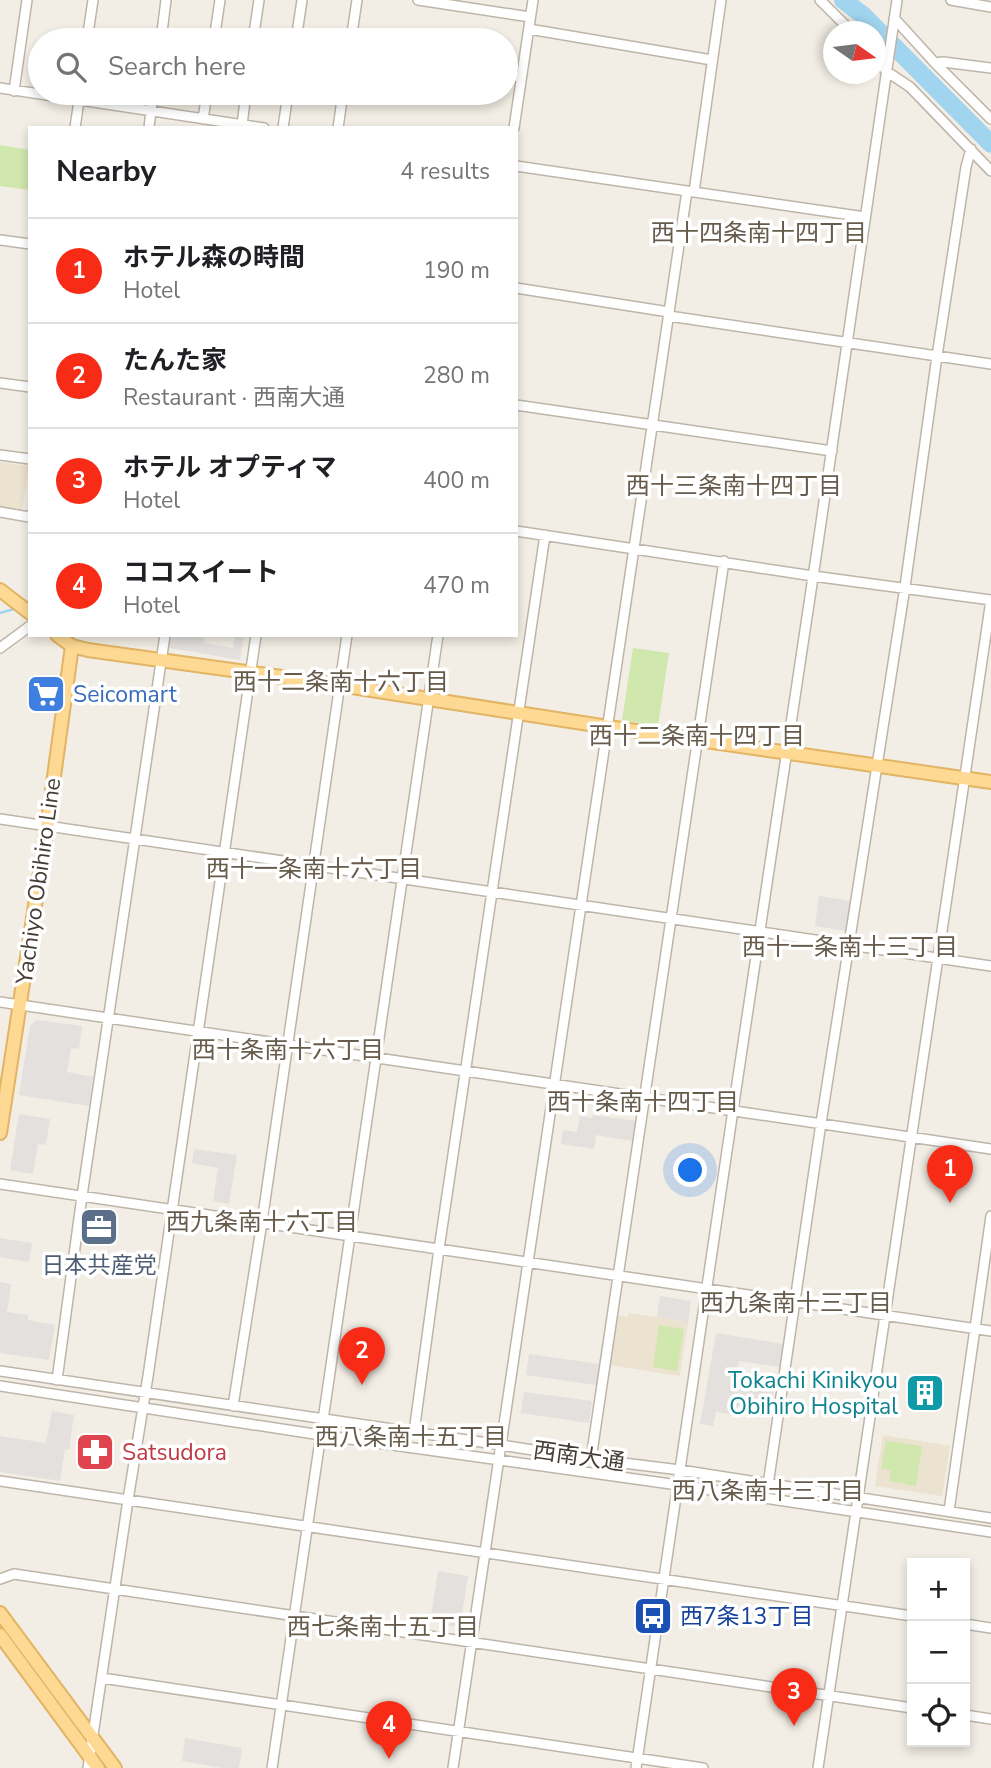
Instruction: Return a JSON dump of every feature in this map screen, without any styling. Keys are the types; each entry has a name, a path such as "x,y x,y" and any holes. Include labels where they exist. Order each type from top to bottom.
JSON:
{"main road":[{"path":"0,590 28,611"},
{"path":"73,640 161,660 991,782"},
{"name":"Yachiyo Obihiro Line","path":"0,1133 73,640"},
{"path":"0,1613 4,1637 88,1762 97,1768"},
{"path":"4,1637 92,1737 115,1768"}],"street":[{"path":"14,91 27,0"},
{"path":"89,28 93,0"},
{"path":"162,28 166,0"},
{"path":"216,28 220,0"},
{"path":"255,28 259,0"},
{"path":"298,28 302,0"},
{"path":"353,28 357,0"},
{"path":"418,0 530,17"},
{"path":"518,99 533,0"},
{"path":"453,1768 652,426 721,0"},
{"path":"820,0 841,21"},
{"path":"637,1763 897,0"},
{"path":"950,0 991,7"},
{"path":"893,22 991,118"},
{"path":"528,29 712,60"},
{"path":"935,62 991,68"},
{"path":"887,66 991,171"},
{"path":"0,88 28,92"},
{"path":"75,126 78,105"},
{"path":"120,105 249,126"},
{"path":"149,126 152,105"},
{"path":"203,119 205,105"},
{"path":"242,125 244,105"},
{"path":"283,126 286,105"},
{"path":"338,126 341,105"},
{"path":"514,126 517,105"},
{"path":"768,1485 821,1123 905,587 937,356 971,149"},
{"path":"518,166 866,217"},
{"path":"0,240 28,244"},
{"path":"518,288 991,364"},
{"path":"0,383 28,387"},
{"path":"518,405 832,451"},
{"path":"0,455 28,459"},
{"path":"0,512 28,517"},
{"path":"518,531 991,600 818,1768"},
{"path":"414,1432 545,535"},
{"path":"591,1459 724,561"},
{"path":"0,648 28,627"},
{"path":"57,1380 165,637"},
{"path":"88,1762 146,1392 256,637"},
{"path":"233,1406 347,637"},
{"path":"272,1768 438,637"},
{"path":"0,819 991,966"},
{"path":"0,1002 991,1149"},
{"path":"0,1184 991,1331"},
{"path":"948,1511 991,1216"},
{"name":"西南大通","path":"0,1371 991,1518"},
{"name":"西南大通","path":"0,1386 991,1532"},
{"path":"0,1481 907,1615"},
{"path":"0,1579 14,1574 907,1706"},
{"path":"970,1625 991,1628"},
{"path":"102,1678 459,1731 637,1763 703,1768"},
{"path":"970,1716 991,1719"}],"shaded area":[{"path":"0,462 28,466 22,511 0,508"},
{"path":"171,637 205,637 204,643 233,648 235,637 244,637 240,660 169,648"},
{"path":"819,896 851,901 846,931 815,926"},
{"path":"37,1020 82,1026 79,1049 71,1048 67,1072 93,1077 89,1106 19,1095 30,1026"},
{"path":"19,1114 50,1119 46,1145 38,1144 33,1174 10,1170"},
{"path":"593,1115 635,1121 632,1141 596,1135 594,1149 561,1144 563,1130 577,1132 580,1116 592,1118"},
{"path":"194,1149 237,1155 229,1204 213,1201 218,1168 192,1163"},
{"path":"0,1238 32,1243 29,1262 0,1257"},
{"path":"0,1282 11,1284 7,1312 28,1315 28,1320 55,1325 49,1360 0,1353"},
{"path":"660,1296 691,1301 688,1322 657,1317"},
{"path":"629,1313 688,1322 680,1376 610,1365 617,1315 627,1317"},
{"path":"716,1333 783,1344 780,1367 739,1361 736,1384 774,1391 771,1410 738,1405 736,1415 716,1412 713,1426 700,1424"},
{"path":"529,1354 599,1364 596,1385 526,1375"},
{"path":"524,1392 592,1401 589,1423 521,1413"},
{"path":"52,1411 74,1415 69,1450 65,1449 60,1481 0,1472 0,1436 46,1443"},
{"path":"883,1435 950,1446 942,1496 875,1486"},
{"path":"438,1571 468,1576 460,1627 430,1622"},
{"path":"185,1738 242,1748 239,1768 182,1761"}],"green space":[{"path":"0,145 28,150 28,190 0,186"},
{"path":"633,648 669,653 658,726 622,720"},
{"path":"659,1325 684,1329 677,1371 653,1367"},
{"path":"886,1441 922,1446 916,1486 889,1481 891,1470 881,1469"}],"waterway":[{"path":"843,0 864,16 991,144"},
{"path":"0,613 17,608"}],"place":[{"name":"Seicomart","path":"46,694"},
{"name":"ホテル森の時間","path":"950,1203"},
{"name":"日本共産党","path":"99,1227"},
{"name":"たんた家","path":"362,1385"},
{"name":"Tokachi Kinikyou Obihiro Hospital","path":"925,1393"},
{"name":"Satsudora","path":"95,1452"},
{"name":"西7条13丁目","path":"653,1616"},
{"name":"ホテル オプティマ","path":"794,1726"},
{"name":"ココスイート","path":"389,1759"}],"district":[{"name":"西十四条南十四丁目","path":"759,233"},
{"name":"西十三条南十四丁目","path":"734,486"},
{"name":"西十二条南十六丁目","path":"341,682"},
{"name":"西十二条南十四丁目","path":"697,736"},
{"name":"西十一条南十六丁目","path":"314,869"},
{"name":"西十一条南十三丁目","path":"850,947"},
{"name":"西十条南十六丁目","path":"288,1050"},
{"name":"西十条南十四丁目","path":"643,1102"},
{"name":"西九条南十六丁目","path":"262,1222"},
{"name":"西九条南十三丁目","path":"796,1303"},
{"name":"西八条南十五丁目","path":"411,1437"},
{"name":"西八条南十三丁目","path":"768,1491"},
{"name":"西七条南十五丁目","path":"383,1627"}]}
